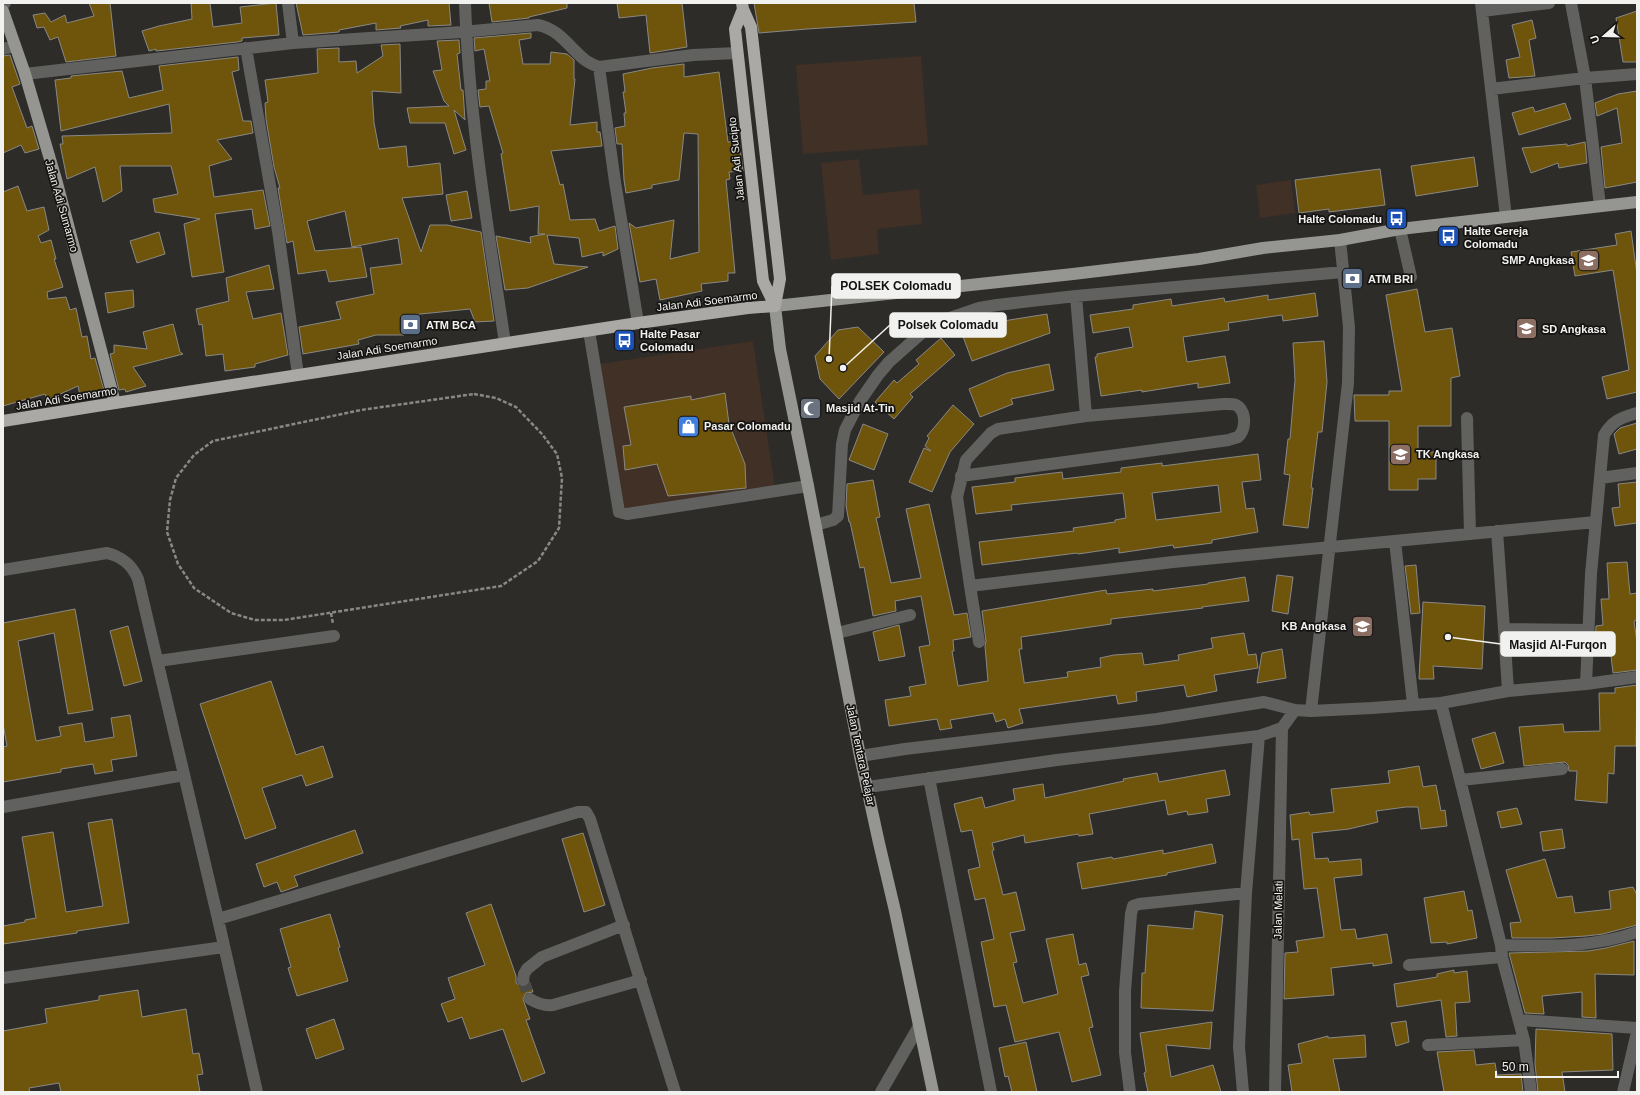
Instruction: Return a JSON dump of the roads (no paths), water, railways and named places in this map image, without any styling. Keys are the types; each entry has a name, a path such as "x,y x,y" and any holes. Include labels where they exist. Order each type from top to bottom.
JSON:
{"highway":[{"name":"Jalan Adi Sucipto","path":"742,6 735,29 737,53 763,282 775,306"},
{"name":"Jalan Adi Sucipto","path":"742,6 751,27 780,280 775,306"},
{"name":"Jalan Adi Soemarmo","path":"3,421 638,323 748,308 775,306"}],"main road":[{"name":"Jalan Adi Sumarmo","path":"3,10 9,47 25,74 70,232 115,403"},
{"path":"775,306 1199,259 1263,248 1340,240 1400,229 1637,202"},
{"name":"Jalan Adi Sucipto","path":"775,306 780,349 794,418"},
{"name":"Jalan Tentara Pelajar","path":"794,418 860,756 895,910 933,1092"}],"street":[{"path":"288,3 293,43"},
{"path":"464,3 476,137 505,343"},
{"path":"1506,217 1482,7 1549,3"},
{"path":"1571,3 1585,78 1600,206"},
{"path":"25,74 293,43 466,32 538,25 548,27 557,32 586,61 599,67 693,54 737,53"},
{"path":"246,48 278,231 298,376"},
{"path":"599,67 614,182 638,323"},
{"path":"1491,89 1585,78 1637,74"},
{"path":"1400,229 1411,277"},
{"path":"1311,711 1348,383 1349,327 1340,240"},
{"path":"816,525 834,520 838,516 844,430 860,401 889,362 924,331 938,322 979,308 1076,296 1343,272"},
{"path":"1076,296 1086,416"},
{"path":"589,331 620,512 627,514 808,486"},
{"path":"961,476 1229,440 1238,437 1243,430 1244,421 1238,406 1223,404 1086,416 998,429 991,433 966,460 961,476 957,497 979,642"},
{"path":"1586,684 1588,630 1604,435 1610,425 1618,419 1637,413"},
{"path":"1468,418 1470,534"},
{"path":"1600,478 1637,473"},
{"path":"970,586 1173,562 1596,522"},
{"path":"1497,532 1508,691"},
{"path":"1395,541 1413,704"},
{"path":"3,570 107,553 117,556 134,569 158,661 257,1092"},
{"path":"837,633 910,615"},
{"path":"1504,629 1588,630"},
{"path":"158,661 334,636"},
{"path":"860,756 905,749 1156,719 1264,702 1296,710 1311,711 1372,708 1441,703 1508,691 1586,684 1637,677"},
{"path":"1441,703 1462,780 1524,1040 1531,1092"},
{"path":"868,787 1064,759 1259,736 1282,728 1296,710"},
{"name":"Jalan Melati","path":"1275,1092 1282,728"},
{"path":"1243,1092 1239,1047 1246,893 1259,736"},
{"path":"1462,780 1562,769"},
{"path":"3,807 184,775"},
{"path":"929,778 990,1092"},
{"path":"218,919 578,812 586,812 590,819 624,925 675,1092"},
{"path":"1130,1092 1125,1053 1125,991 1133,906 1139,904 1246,893"},
{"path":"523,980 524,974 528,969 542,957 624,925"},
{"path":"1409,965 1502,951 1576,944 1627,936 1637,932"},
{"path":"3,978 224,947"},
{"path":"530,999 538,1004 553,1006 641,980"},
{"path":"1519,1020 1637,1028"},
{"path":"881,1092 919,1026"},
{"path":"1624,1092 1637,1032"},
{"path":"1428,1045 1524,1040"}],"tunnel":[{"path":"523,980 530,999"}],"place":[{"name":"Halte Colomadu","path":"1397,219"},
{"name":"Halte Gereja Colomadu","path":"1448,237"},
{"name":"SMP Angkasa","path":"1589,260"},
{"name":"ATM BRI","path":"1353,279"},
{"name":"ATM BCA","path":"411,325"},
{"name":"SD Angkasa","path":"1526,329"},
{"name":"Halte Pasar Colomadu","path":"624,340"},
{"name":"POLSEK Colomadu","path":"829,359"},
{"name":"Polsek Colomadu","path":"843,368"},
{"name":"Masjid At-Tin","path":"810,408"},
{"name":"Pasar Colomadu","path":"688,426"},
{"name":"TK Angkasa","path":"1400,454"},
{"name":"KB Angkasa","path":"1362,626"},
{"name":"Masjid Al-Furqon","path":"1448,637"}]}
